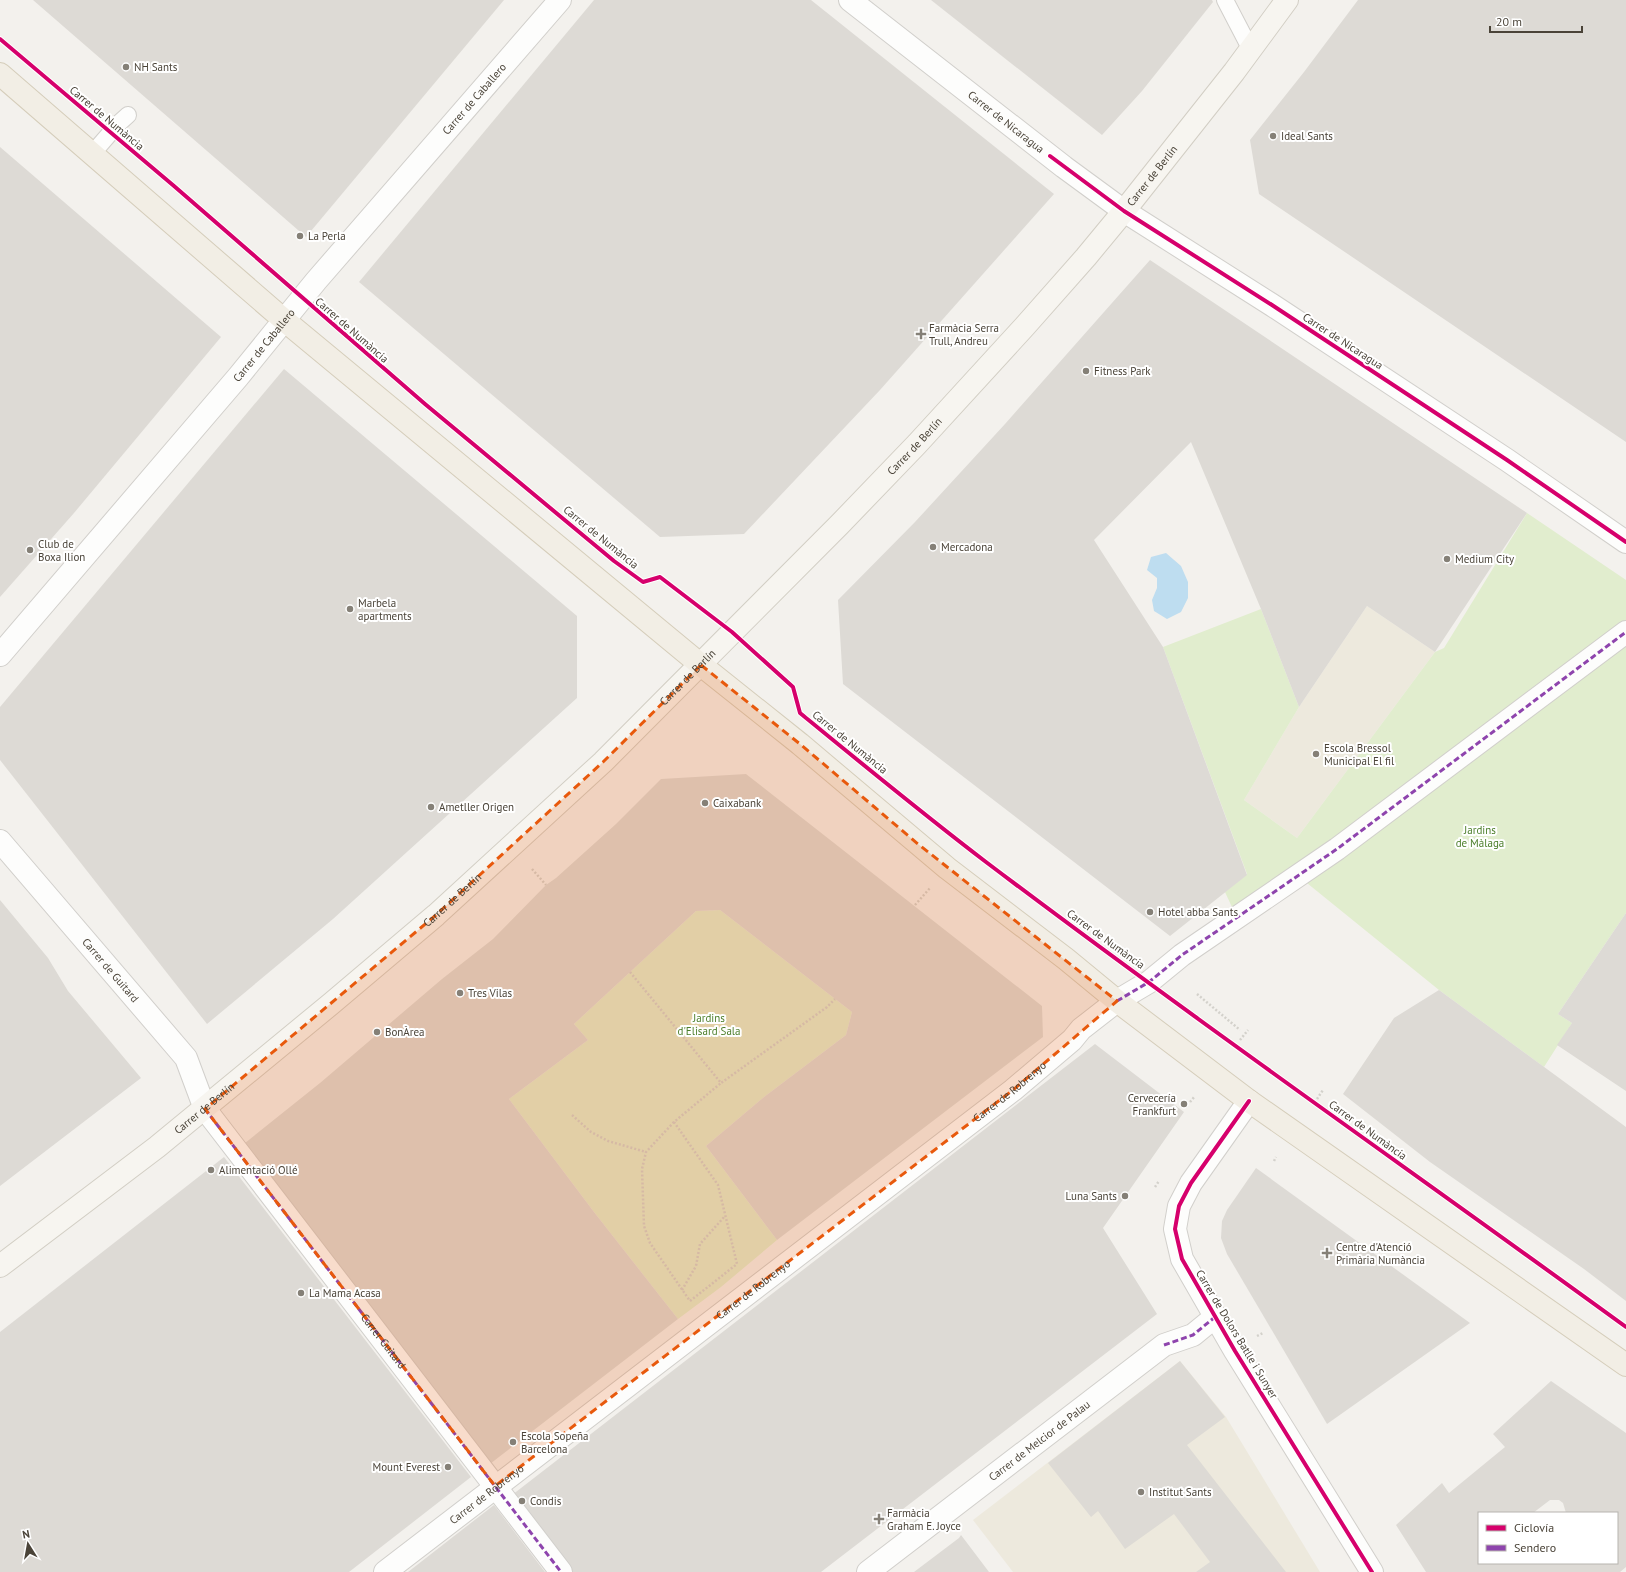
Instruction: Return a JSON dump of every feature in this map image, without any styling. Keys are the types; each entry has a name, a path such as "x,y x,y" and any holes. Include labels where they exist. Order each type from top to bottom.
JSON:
{"main road":[{"name":"Carrer de Berlín","path":"0,1266 205,1110 436,915 603,762 701,665 917,444 997,358 1086,257 1124,211 1251,50 1287,0"},
{"path":"0,74 284,320 701,665 800,744 918,844 1066,959 1117,1001 1249,1101 1626,1365"}],"street":[{"name":"Carrer de Caballero","path":"0,655 232,383 316,281 560,0"},
{"name":"Carrer de Nicaragua","path":"850,0 1064,167 1124,211 1272,305 1508,460 1626,542"},
{"name":"Carrer de Robrenyo","path":"385,1572 495,1486 1013,1090 1072,1040 1081,1029 1117,1001 1149,982 1182,955 1337,849 1626,632"},
{"name":"Carrer de Guitard","path":"0,841 186,1058 205,1110"},
{"name":"Carrer de Dolors Batlle i Sunyer","path":"1249,1101 1191,1183 1179,1206 1175,1229 1182,1259 1215,1317 1372,1572"},
{"name":"Carrer Guitard","path":"205,1110 561,1572"},
{"name":"Carrer de Melcior de Palau","path":"868,1572 1164,1345 1193,1335 1215,1317"}],"lane":[{"path":"1225,0 1251,50"},
{"path":"92,154 118,124 128,116"}],"path":[{"path":"532,869 546,885"},
{"path":"630,972 721,1083"},
{"path":"1198,994 1240,1030"},
{"path":"690,1301 650,1243 644,1226 642,1169 646,1152 674,1122 721,1083 836,999"},
{"path":"1240,1040 1248,1030"},
{"path":"1190,1102 1195,1096"},
{"path":"572,1115 591,1132 608,1141 646,1152"},
{"path":"674,1122 718,1185 737,1264 709,1286"},
{"path":"1274,1161 1276,1157"},
{"path":"682,1290 696,1266 700,1244 725,1216"}],"highlighted area":[{"path":"701,665 800,744 918,844 1117,1001 1013,1090 495,1486 205,1109 436,915 603,762"}],"shaded area":[{"name":"Escola Bressol Municipal El fil","path":"1367,606 1435,652 1297,838 1244,800 1299,707"},
{"name":"Institut Sants","path":"1180,1361 1226,1417 1320,1572 1013,1572 973,1520"}],"green space":[{"name":"Jardins de Màlaga","path":"1527,513 1626,580 1626,913 1558,1014 1572,1023 1544,1067 1439,990 1302,879 1237,918 1225,892 1247,874 1163,647 1261,609 1299,707 1244,800 1297,838 1435,652 1444,648"},
{"name":"Jardins d'Elisard Sala","path":"720,910 852,1012 846,1035 764,1097 706,1146 777,1240 721,1287 678,1319 594,1212 509,1099 588,1040 574,1024 696,911"}],"water":[{"path":"1166,553 1181,566 1188,582 1188,598 1181,612 1167,619 1154,611 1152,600 1157,588 1157,578 1147,570 1151,557"}],"building":[{"path":"33,0 504,0 306,237"},
{"path":"594,0 811,0 1054,194 880,390 744,534 660,537 359,282"},
{"path":"931,0 1212,0 1213,2 1142,91 1102,135"},
{"path":"1358,0 1626,0 1626,442 1259,194 1250,140 1304,72"},
{"path":"0,147 221,337 74,513 0,597"},
{"path":"1150,260 1527,513 1435,652 1367,606 1299,707 1261,609 1191,442 1094,540 1163,647 1247,875 1170,936 843,684 838,600 915,522 1005,424"},
{"path":"284,369 577,616 577,698 333,919 207,1024 0,760 0,707"},
{"path":"746,774 1042,1006 1043,1037 777,1240 706,1146 764,1097 846,1035 852,1012 720,910 696,911 574,1024 588,1040 509,1099 594,1212 678,1319 486,1467 240,1147 320,1083 442,979 493,939 546,885 556,878 616,824 661,779"},
{"path":"0,900 48,958 68,991 141,1078 0,1186"},
{"path":"1626,913 1626,1091 1557,1045 1572,1023 1558,1014"},
{"path":"1439,990 1626,1127 1626,1301 1584,1269 1430,1162 1343,1094 1394,1018"},
{"path":"1095,1044 1184,1112 1103,1228 1157,1314 821,1572 571,1572 512,1495"},
{"path":"224,1157 471,1477 349,1572 0,1572 0,1332"},
{"path":"1256,1168 1470,1323 1327,1424 1227,1254 1221,1238 1222,1221 1227,1210"},
{"path":"1180,1361 1225,1417 1187,1445 1286,1572 1196,1572 1210,1562 1174,1514 1125,1549 1098,1511 1091,1517 1048,1463"},
{"path":"1551,1381 1626,1433 1626,1567 1620,1572 1426,1572 1396,1525 1442,1483 1449,1493 1505,1447 1493,1434"},
{"path":"494,1505 545,1572 408,1572 449,1540"},
{"path":"961,1535 989,1572 914,1572 959,1538"}],"marked path":[{"path":"1117,1001 1149,982 1182,955 1337,849 1626,632"},
{"path":"205,1109 561,1572"},
{"path":"1164,1345 1193,1335 1215,1317"}],"cycle path":[{"name":"Carrer de Numància","path":"0,39 174,186 425,404 614,561 643,582 660,577 732,632 793,687 800,713 939,826 1145,980 1626,1327"},
{"path":"1050,156 1124,211 1272,305 1507,460 1626,542"},
{"path":"1249,1101 1191,1183 1179,1206 1175,1229 1182,1259 1235,1351 1372,1572"}],"place":[{"name":"NH Sants","path":"126,67"},
{"name":"Ideal Sants","path":"1273,136"},
{"name":"La Perla","path":"300,236"},
{"name":"Farmàcia Serra Trull, Andreu","path":"921,334"},
{"name":"Fitness Park","path":"1086,371"},
{"name":"Mercadona","path":"933,547"},
{"name":"Club de Boxa Ilion","path":"30,550"},
{"name":"Medium City","path":"1447,559"},
{"name":"Marbela apartments","path":"350,609"},
{"name":"Escola Bressol Municipal El fil","path":"1316,754"},
{"name":"Caixabank","path":"705,803"},
{"name":"Ametller Origen","path":"431,807"},
{"name":"Hotel abba Sants","path":"1150,912"},
{"name":"Tres Vilas","path":"460,993"},
{"name":"BonÀrea","path":"377,1032"},
{"name":"Cervecería Frankfurt","path":"1184,1104"},
{"name":"Alimentació Ollé","path":"211,1170"},
{"name":"Luna Sants","path":"1125,1196"},
{"name":"Centre d'Atenció Primària Numància","path":"1327,1253"},
{"name":"La Mama Acasa","path":"301,1293"},
{"name":"Escola Sopeña Barcelona","path":"513,1442"},
{"name":"Mount Everest","path":"448,1467"},
{"name":"Institut Sants","path":"1141,1492"},
{"name":"Condis","path":"522,1501"},
{"name":"Farmàcia Graham E. Joyce","path":"879,1519"}]}
